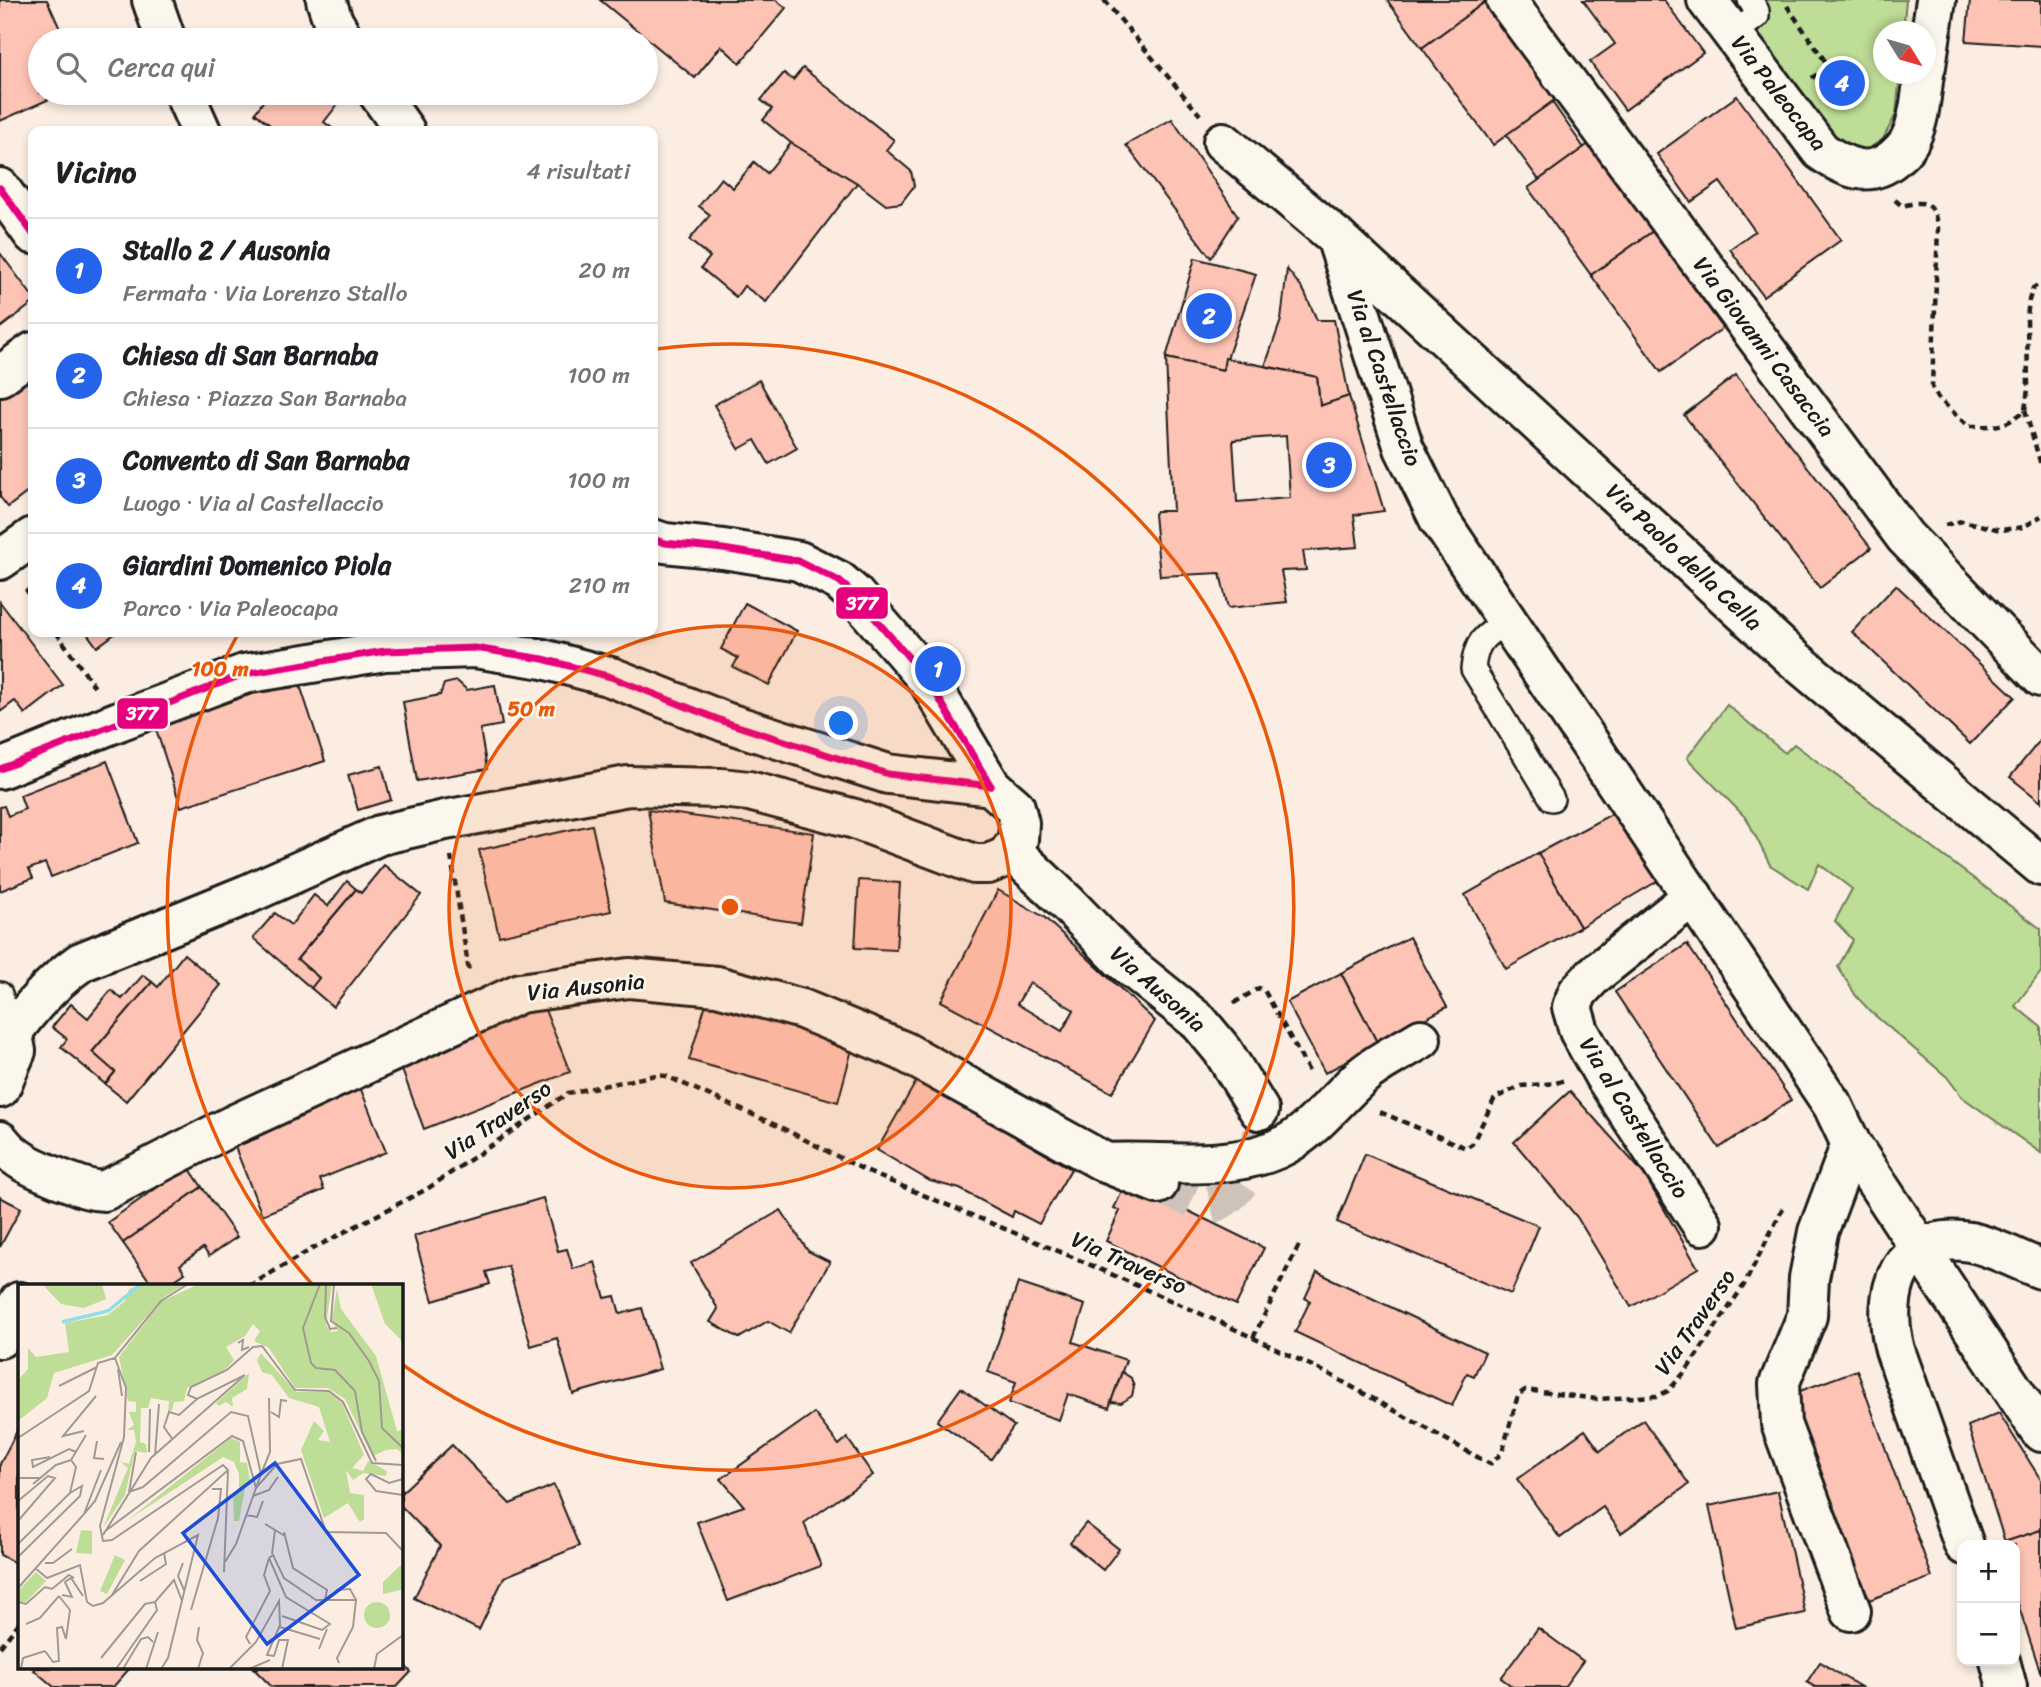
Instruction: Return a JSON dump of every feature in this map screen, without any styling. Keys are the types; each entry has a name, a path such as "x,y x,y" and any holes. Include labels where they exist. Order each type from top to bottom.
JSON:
{"street":[{"path":"152,0 162,28"},
{"path":"326,0 336,28"},
{"name":"Via Giovanni Casaccia","path":"1506,0 1905,537 2041,677"},
{"name":"Via Paleocapa","path":"1707,0 1821,151 1839,164 1852,169 1879,168 1902,151 1911,138 1916,123 1922,84"},
{"path":"1933,21 1936,0"},
{"path":"189,105 199,126"},
{"path":"387,105 401,126"},
{"name":"Via Paolo della Cella","path":"1223,142 1336,237 1794,659 2041,866"},
{"path":"0,188 28,227"},
{"name":"Via al Castellaccio","path":"1336,237 1404,447 1439,519 1833,1106 1851,1144 2041,1432"},
{"path":"0,376 28,356"},
{"path":"0,560 28,540"},
{"path":"0,1088 16,1051 6,1041 60,978 81,962 247,894 380,835 445,820 628,786 721,788 749,791 855,818 974,864 994,862 1012,851 1018,840 1018,815 1008,799 991,786 928,680 854,594 839,581 799,561 658,541"},
{"path":"0,769 244,674 385,651 475,648 543,659 611,677 724,722 888,774 991,786"},
{"name":"Via Ausonia","path":"1012,851 1121,959 1199,1022 1223,1051 1259,1110"},
{"name":"Via al Castellaccio","path":"1693,896 1594,975 1578,992 1572,1007 1579,1031 1603,1074 1702,1225"},
{"name":"Via Ausonia","path":"0,1141 17,1159 33,1168 85,1189 104,1191 233,1125 520,993 629,978 717,986 802,1009 904,1051 1107,1163 1158,1184"},
{"name":"Via Ausonia","path":"1107,1163 1200,1163 1258,1156 1278,1149 1296,1138 1365,1074 1421,1039"},
{"path":"1851,1144 1818,1232 1809,1278 1807,1316 1779,1384 1781,1424 1851,1611"},
{"path":"1962,1540 1889,1327 1889,1304 1893,1284 1903,1265 1919,1248 1948,1240 1972,1242 2041,1269"},
{"path":"0,1338 18,1304"},
{"path":"2001,1666 2007,1687"}],"lane":[{"path":"1732,34 1757,16 1750,0"},
{"path":"1508,621 1484,636 1475,650 1473,669 1552,799"},
{"path":"0,994 6,1041"}],"path":[{"path":"1104,0 1223,142"},
{"path":"1783,0 1825,61 1824,69 1803,84"},
{"path":"1892,195 1902,206 1917,202 1927,204 1934,210 1938,228 1932,387 1938,398 1952,414 1968,426 1996,426 2012,422 2025,410"},
{"path":"2041,282 2033,288 2029,300 2028,389 2025,410 2041,465"},
{"path":"1905,537 1962,521 2001,530 2024,527 2041,516"},
{"path":"60,637 119,721"},
{"path":"445,820 469,972 497,972 520,993"},
{"path":"1226,1008 1259,988 1264,990 1313,1079 1314,1082 1301,1091 1318,1119"},
{"name":"Via Traverso","path":"252,1284 312,1249 427,1189 568,1093 656,1075 666,1076 780,1127 868,1172 1070,1256 1253,1338 1329,1374 1489,1464 1502,1453 1518,1395 1525,1390 1597,1399 1657,1396 1668,1391 1686,1371 1745,1285 1786,1202"},
{"path":"1409,1125 1466,1149 1472,1144 1495,1098 1521,1086 1556,1083"},
{"path":"1253,1338 1300,1242"},
{"path":"0,1647 18,1623"}],"green space":[{"path":"1725,0 1906,0 1904,21 1873,21 1873,84 1899,84 1896,114 1883,139 1866,150 1846,149 1827,138"},
{"path":"1727,705 1785,753 1794,744 2041,929 2041,972 2015,1006 2041,1027 2041,1153 1962,1097 1947,1077 1856,996 1838,967 1853,940 1835,921 1852,889 1819,864 1808,889 1770,865 1747,819 1687,758"}],"building":[{"path":"0,0 47,0 60,28 28,28 28,105 36,105 0,121"},
{"path":"600,0 776,0 786,8 740,63 721,46 695,78 658,48 658,28 634,28"},
{"path":"1387,0 1484,0 1485,2 1422,48"},
{"path":"1583,0 1664,0 1703,53 1625,110 1590,62 1615,44"},
{"path":"1970,0 2041,0 2041,46 1966,41"},
{"path":"1485,2 1556,99 1493,145 1422,48"},
{"path":"803,68 894,140 886,150 911,171 914,186 901,203 886,205 857,183 791,143 763,120 772,109 761,100 784,73 793,80"},
{"path":"1737,96 1841,240 1763,296 1730,249 1755,231 1720,182 1691,202 1657,154"},
{"path":"1552,102 1584,148 1539,180 1506,135"},
{"path":"261,105 337,105 324,122 329,126 269,126 255,113"},
{"path":"1172,119 1238,216 1211,258 1126,145"},
{"path":"791,143 857,183 766,302 744,286 736,297 701,268 710,257 689,240 710,215 699,206 721,178 733,188 754,162 767,173"},
{"path":"1590,143 1653,231 1591,275 1528,188"},
{"path":"1653,231 1723,328 1661,372 1591,275"},
{"path":"0,253 28,290 28,307 0,328"},
{"path":"1195,258 1256,274 1223,370 1166,358"},
{"path":"1287,269 1304,291 1317,320 1334,320 1349,396 1320,406 1317,377 1265,366 1281,320"},
{"path":"1166,358 1223,370 1225,358 1317,377 1320,406 1349,396 1384,511 1354,515 1358,547 1303,551 1306,570 1281,571 1287,602 1228,608 1220,573 1160,576 1154,514 1156,511 1173,511","holes":["1286,436 1290,498 1237,502 1233,440"]},
{"path":"28,374 28,492 8,507 0,497 0,396"},
{"path":"1736,375 1871,548 1820,588 1684,415"},
{"path":"759,380 797,448 769,464 755,440 739,449 714,405"},
{"path":"1896,585 2015,697 1970,744 1852,632"},
{"path":"0,602 63,685 25,714 15,701 0,712"},
{"path":"745,603 797,631 769,685 733,667 738,658 721,649"},
{"path":"90,637 110,637 97,647"},
{"path":"298,679 325,761 181,807 155,726"},
{"path":"457,681 467,690 495,685 502,725 480,729 487,769 417,781 403,702 440,695 444,684"},
{"path":"2041,739 2041,802 2010,777"},
{"path":"107,761 138,843 51,877 45,863 29,869 33,878 0,891 0,807 4,806 8,816 25,809 20,795"},
{"path":"382,766 391,800 358,810 348,775"},
{"path":"1621,809 1661,879 1580,927 1538,853"},
{"path":"648,810 814,833 801,923 665,903"},
{"path":"592,825 611,911 499,936 479,850"},
{"path":"1538,853 1580,927 1506,969 1465,895"},
{"path":"384,865 421,895 333,1007 311,988 319,978 297,959 356,889 361,893"},
{"path":"859,880 900,883 896,950 855,948"},
{"path":"347,881 356,889 297,959 319,978 311,988 253,938 275,913 291,925 314,895 328,906"},
{"path":"998,890 1044,917 1155,1021 1112,1093 941,1001","holes":["1030,983 1074,1010 1062,1031 1017,1004"]},
{"path":"1409,937 1447,1007 1378,1044 1341,973"},
{"path":"1687,944 1791,1100 1719,1148 1615,992"},
{"path":"184,954 221,985 126,1101 105,1084 115,1072 92,1052 152,982 158,987"},
{"path":"1341,973 1378,1044 1325,1073 1287,1002"},
{"path":"143,975 152,982 92,1052 115,1072 105,1084 61,1047 67,1039 52,1027 71,1004 88,1018 111,990 122,999"},
{"path":"707,1000 854,1042 838,1102 689,1060"},
{"path":"543,1005 570,1072 424,1129 401,1067 458,1044 456,1039"},
{"path":"917,1080 1071,1169 1039,1224 1014,1211 1012,1217 960,1189 930,1181 877,1150"},
{"path":"358,1082 386,1152 320,1179 324,1190 262,1215 235,1147 258,1138 255,1132"},
{"path":"1570,1091 1644,1174 1698,1268 1631,1307 1577,1217 1514,1142"},
{"path":"1365,1154 1539,1226 1511,1294 1337,1222"},
{"path":"188,1166 202,1187 123,1243 108,1222"},
{"path":"1127,1181 1264,1248 1236,1305 1106,1241 1120,1211 1114,1208"},
{"path":"202,1187 237,1237 209,1256 203,1248 180,1265 185,1273 169,1284 152,1284 123,1243"},
{"path":"0,1197 21,1208 0,1247"},
{"path":"543,1198 558,1251 567,1249 573,1269 595,1262 605,1298 615,1296 620,1314 642,1308 660,1369 573,1394 557,1338 531,1346 508,1266 486,1272 490,1284 433,1301 414,1236"},
{"path":"781,1210 808,1251 830,1262 789,1333 768,1321 739,1338 710,1322 718,1309 691,1263"},
{"path":"1317,1272 1485,1352 1474,1376 1467,1373 1452,1406 1295,1332 1310,1301 1305,1298"},
{"path":"1018,1283 1085,1305 1073,1342 1126,1360 1109,1408 1068,1394 1059,1420 1009,1403 1016,1382 988,1372"},
{"path":"1857,1370 1932,1577 1861,1603 1786,1396"},
{"path":"1122,1372 1131,1378 1134,1387 1132,1396 1121,1403 1111,1402"},
{"path":"961,1388 1014,1426 991,1459 937,1421"},
{"path":"814,1413 839,1445 847,1438 873,1475 804,1523 821,1566 728,1601 697,1522 744,1506 721,1479"},
{"path":"1999,1413 2041,1480 2041,1530 2004,1540 1968,1426"},
{"path":"1643,1420 1689,1484 1621,1533 1603,1507 1560,1538 1517,1479 1585,1430 1600,1451"},
{"path":"18,1429 18,1564 0,1555 0,1464"},
{"path":"452,1445 510,1504 554,1485 579,1546 504,1577 479,1630 414,1598 440,1546 402,1507 402,1492"},
{"path":"1778,1491 1805,1613 1736,1628 1709,1506"},
{"path":"1086,1523 1119,1549 1103,1570 1070,1543"},
{"path":"2041,1530 2041,1674 2020,1610 2020,1540 2010,1540"},
{"path":"1538,1628 1583,1661 1564,1687 1513,1687 1501,1678"},
{"path":"1820,1662 1861,1687 1815,1687 1807,1682"},
{"path":"402,1663 411,1672 397,1687 272,1687 255,1670 402,1670"},
{"path":"34,1670 128,1670 113,1687 54,1687"}],"tunnel":[{"path":"1158,1184 1207,1205 1227,1196 1244,1177 1256,1154 1262,1130 1259,1110"}],"transit line":[{"name":"377","path":"0,188 28,227"},
{"name":"377","path":"658,541 799,561 839,581 854,594 928,680 991,786"},
{"name":"377","path":"0,769 244,674 385,651 475,648 543,659 611,677 725,722 888,774 991,786"}],"place":[{"name":"Giardini Domenico Piola","path":"1842,83"},
{"name":"Chiesa di San Barnaba","path":"1209,316"},
{"name":"Convento di San Barnaba","path":"1329,465"},
{"name":"Stallo 2 / Ausonia","path":"938,669"}]}
